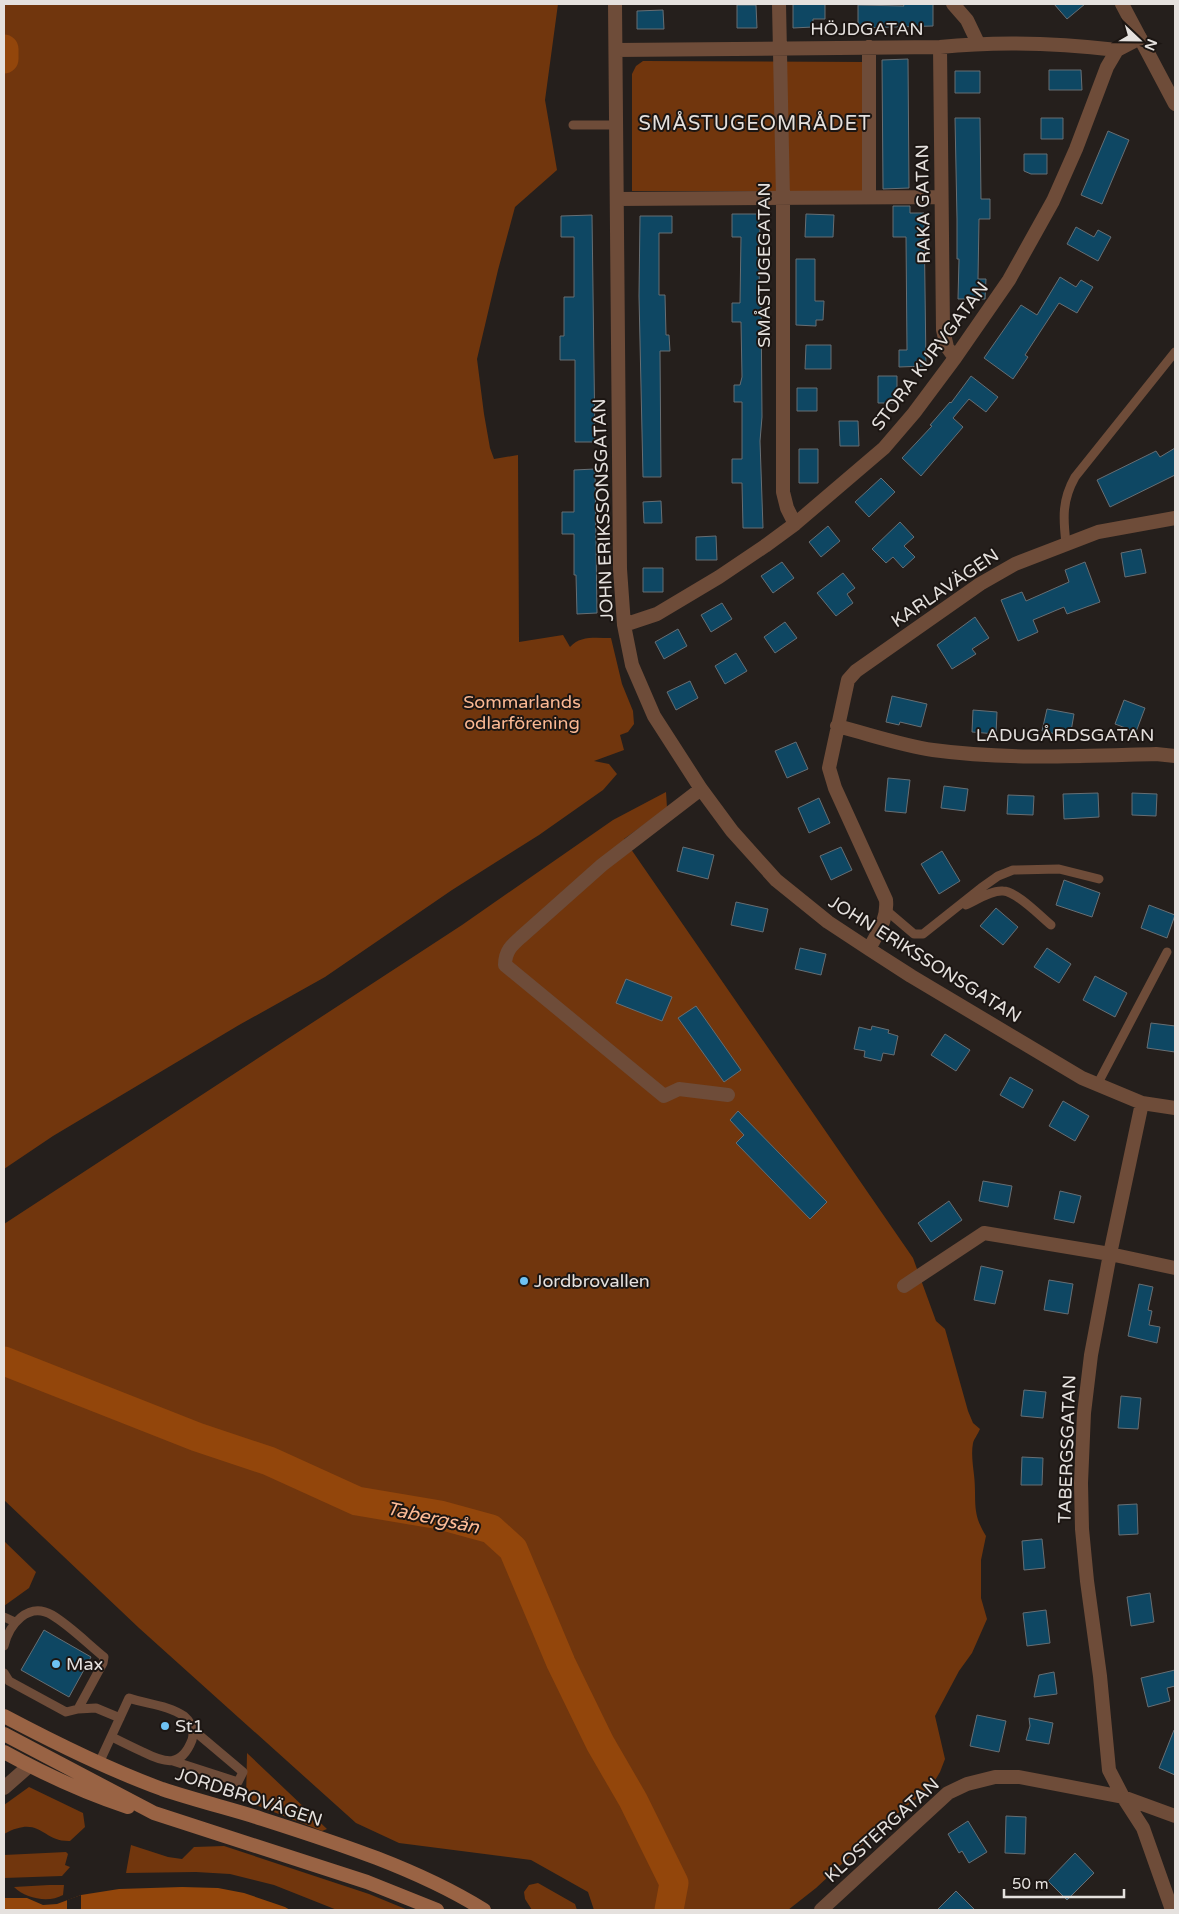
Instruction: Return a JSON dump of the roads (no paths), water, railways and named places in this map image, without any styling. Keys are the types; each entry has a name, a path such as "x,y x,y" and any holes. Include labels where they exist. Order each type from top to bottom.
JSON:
{"main road":[{"name":"JORDBROVÄGEN","path":"4,1716 72,1751 162,1789 254,1817 373,1857 462,1897 484,1910"},
{"path":"4,1734 154,1813"},
{"path":"4,1752 29,1766 106,1800 154,1813 367,1882 436,1910"}],"street":[{"name":"JOHN ERIKSSONSGATAN","path":"616,4 615,125 620,569 624,625 632,665 654,716 701,789 739,840 776,880 828,922 1037,1052 1097,1085 1142,1103 1175,1108"},
{"name":"SMÅSTUGEGATAN","path":"779,4 783,198 783,492 787,508 795,524"},
{"path":"953,4 966,20 978,43"},
{"path":"1122,4 1175,104"},
{"path":"1117,50 1140,38"},
{"name":"HÖJDGATAN","path":"616,50 940,47 978,43 1052,44 1117,50"},
{"path":"869,47 869,196"},
{"name":"RAKA GATAN","path":"940,47 943,330 948,347 955,358"},
{"name":"STORA KURVGATAN","path":"624,625 657,614 712,582 765,546 795,524 884,448 914,413 955,358 1009,280 1053,201 1076,149 1107,67 1117,50"},
{"path":"617,199 941,197"},
{"name":"KARLAVÄGEN","path":"887,911 886,900 832,780 829,768 848,680 856,671 980,584 1015,564 1098,532 1175,518"},
{"name":"LADUGÅRDSGATAN","path":"837,726 902,744 972,754 1040,757 1156,754 1175,756"},
{"path":"701,789 602,866 521,936 509,948 505,957 505,965 664,1096 679,1089 728,1095"},
{"path":"869,949 885,921 887,911"},
{"name":"TABERGSGATAN","path":"1142,1103 1091,1355 1084,1413 1081,1483 1082,1529 1100,1676 1109,1770 1122,1797 1143,1828 1172,1910"},
{"path":"904,1286 984,1232 1110,1254 1175,1268"},
{"path":"4,1788 29,1766"},
{"name":"KLOSTERGATAN","path":"821,1910 948,1793 967,1784 995,1777 1019,1777 1122,1797 1175,1816"}],"lane":[{"path":"573,125 615,125"},
{"path":"1066,543 1063,511 1067,490 1074,477 1175,352"},
{"path":"887,911 914,934 923,934 998,876 1014,870 1059,869 1099,879"},
{"path":"953,912 992,893 1004,890 1015,895 1051,924"},
{"path":"1097,1085 1167,952"},
{"path":"4,1646 9,1630 15,1622 22,1615 40,1610 51,1614 104,1657 103,1663 78,1709"},
{"path":"4,1616 15,1622"},
{"path":"4,1673 9,1681 66,1712 96,1708 120,1718"},
{"path":"99,1763 129,1698 160,1706 183,1716 191,1724 194,1734 188,1749 182,1756 173,1761"},
{"path":"112,1737 160,1760 173,1761 238,1782 243,1772 192,1729"}],"waterway":[{"path":"4,49 4,59"},
{"name":"Tabergsån","path":"4,1361 197,1437 269,1461 357,1501 440,1515 491,1529 513,1549 561,1663 600,1743 633,1800 674,1883 669,1910"}],"place":[{"name":"Jordbrovallen","path":"524,1281"},
{"name":"Max","path":"56,1664"},
{"name":"St1","path":"165,1726"}],"district":[{"name":"SMÅSTUGEOMRÅDET","path":"755,123"}],"park label":[{"name":"Sommarlands odlarförening","path":"522,712"}]}
